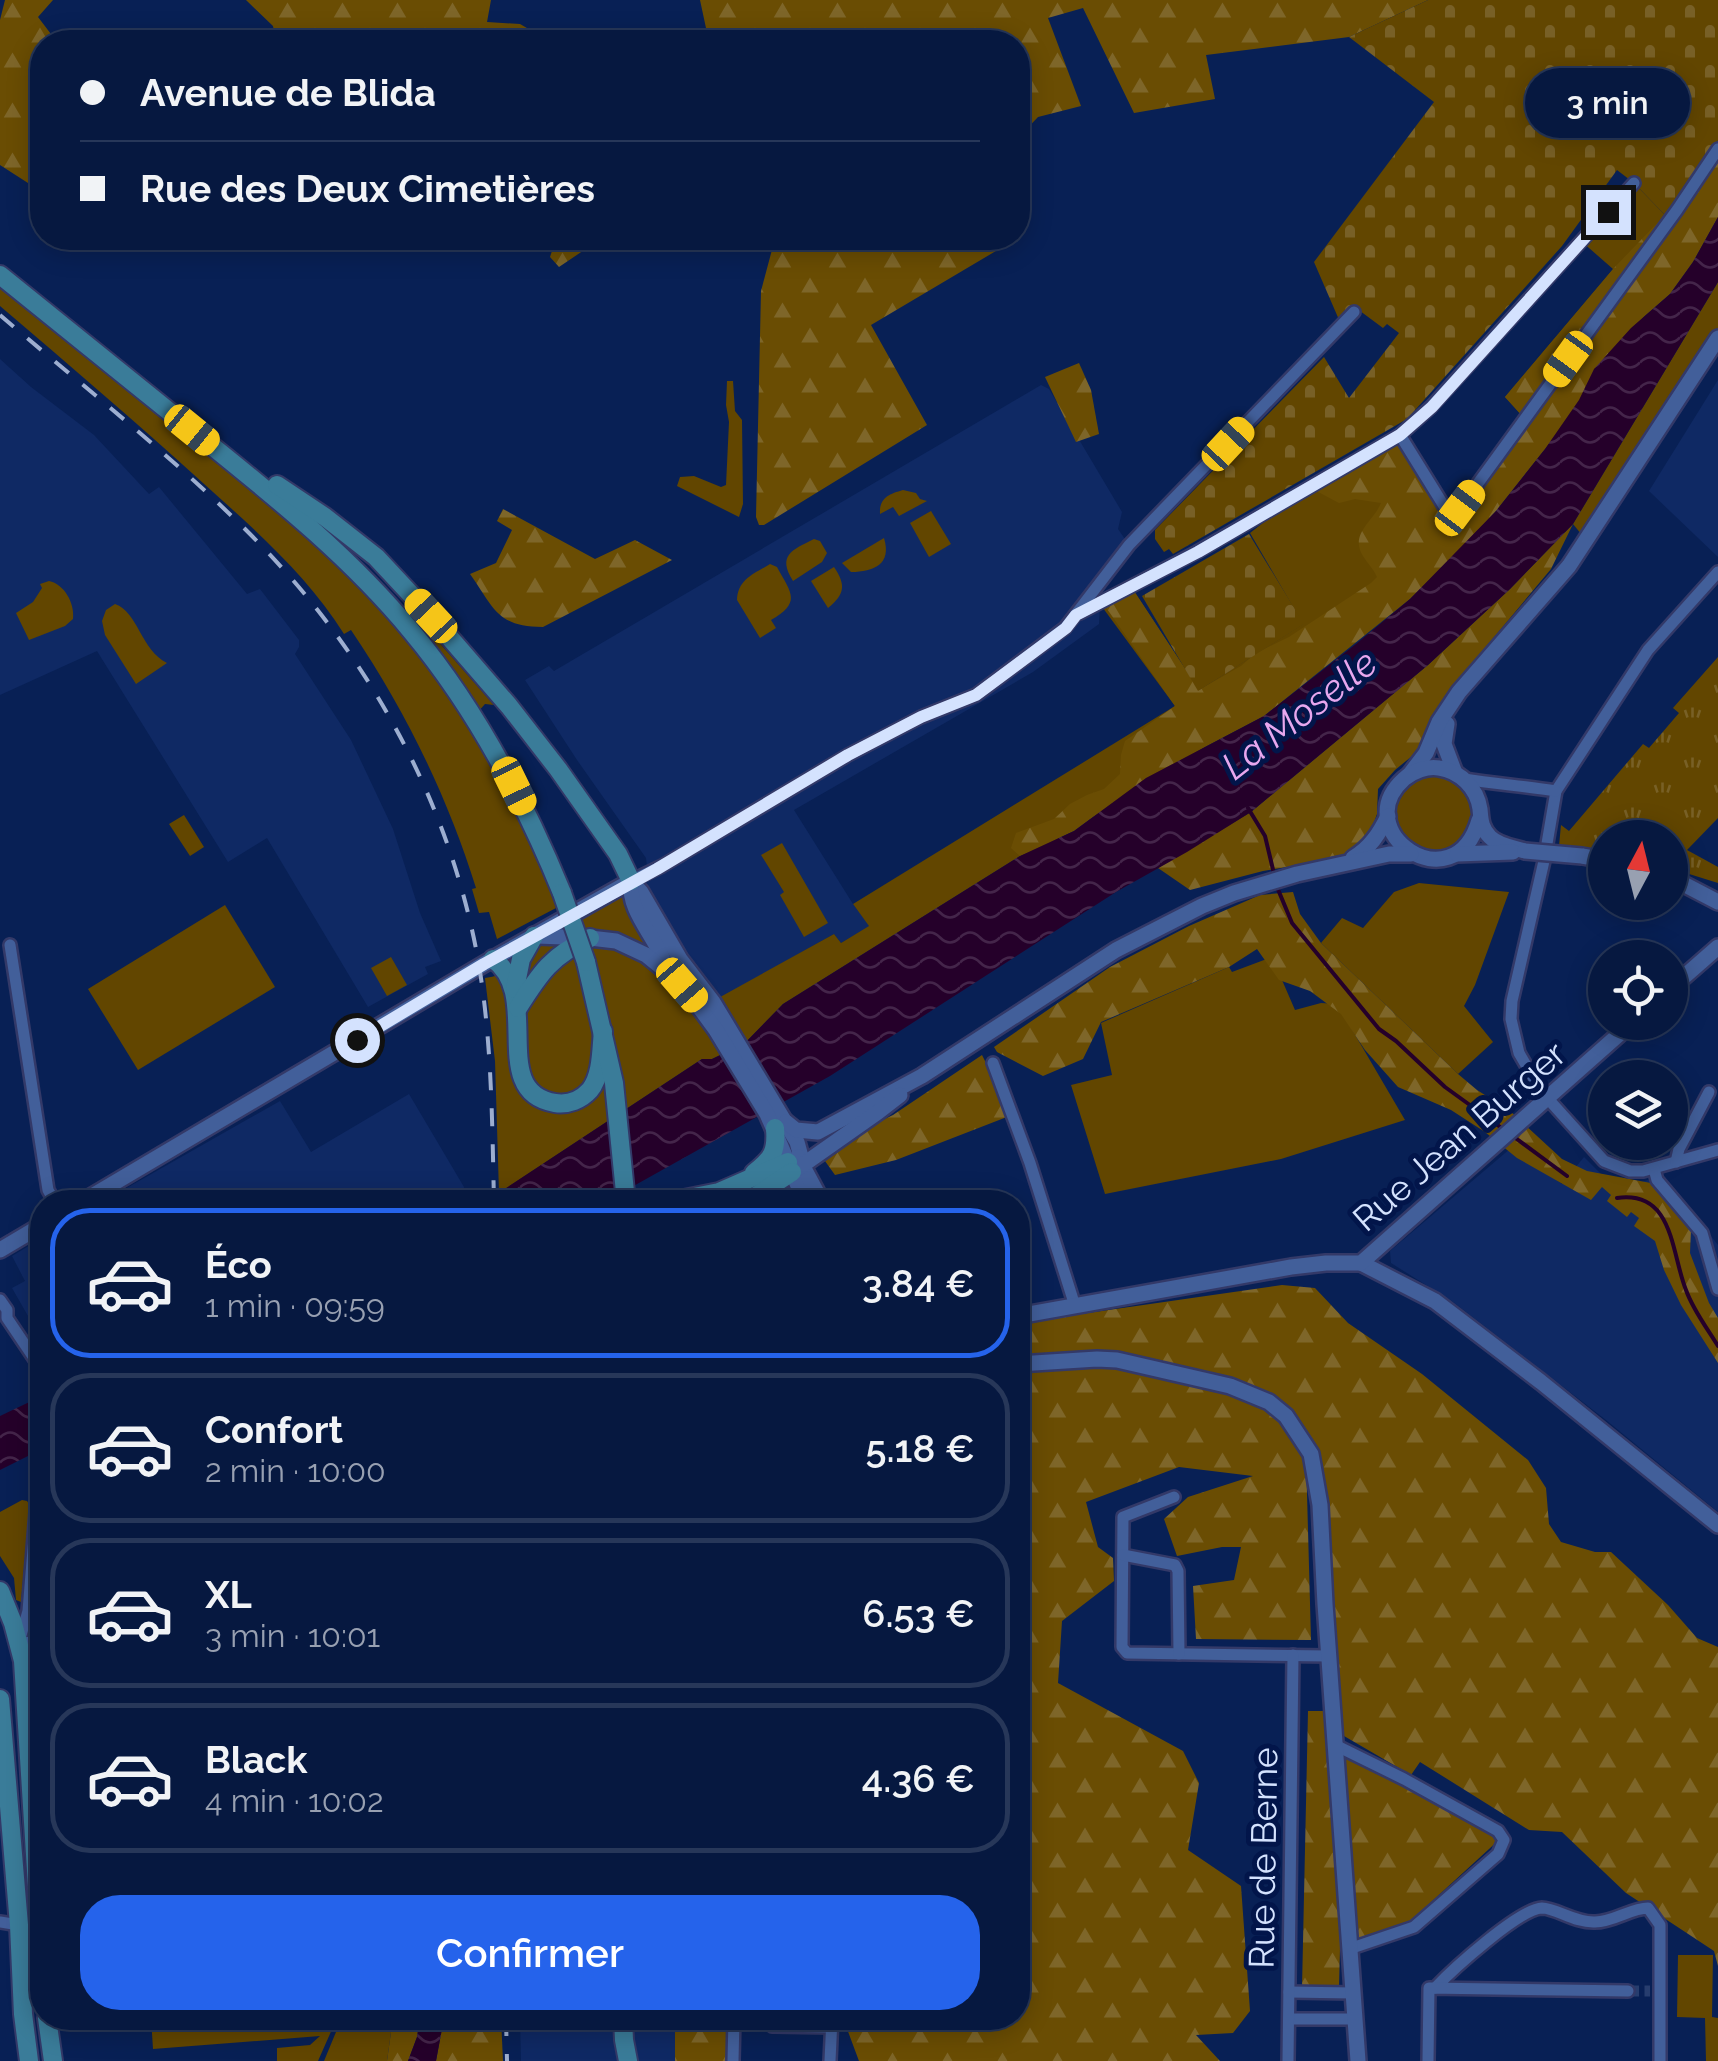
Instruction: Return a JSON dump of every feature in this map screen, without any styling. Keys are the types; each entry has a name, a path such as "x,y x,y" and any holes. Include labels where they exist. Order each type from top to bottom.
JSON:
{"main road":[{"path":"0,275 298,516 410,629 469,710 538,833 586,962 614,1083 625,1190"},
{"path":"1342,864 1374,840 1388,816 1393,792 1426,753 1453,701 1569,566 1718,338"},
{"path":"165,408 222,442 376,557 509,706 618,854 680,959 713,1002 722,1027 814,1190"},
{"path":"1453,701 1443,737 1446,756 1477,798 1480,820 1490,838 1525,850 1588,857"},
{"path":"1410,774 1424,768 1440,768 1460,776"},
{"path":"1388,816 1391,831 1411,854"},
{"path":"1456,854 1476,834 1480,820"},
{"path":"776,1118 796,1130 818,1132 922,1076 1116,950 1202,906 1257,886 1390,854 1442,859 1456,854 1525,850"},
{"path":"1688,880 1718,888"},
{"path":"102,1190 632,882"},
{"path":"632,882 633,903 664,957 666,970"},
{"path":"1688,886 1718,902"},
{"path":"534,936 521,960 516,1044 521,1072 534,1094 548,1102 564,1104 590,1090 598,1068 603,1030"},
{"path":"534,936 590,938 627,945 666,970 722,1027"},
{"path":"516,999 550,961 590,938"},
{"path":"1688,973 1718,947"},
{"path":"494,959 506,970 516,999"},
{"name":"Rue Jean Burger","path":"1030,1314 1292,1267 1361,1263 1612,1040"},
{"path":"724,1190 796,1161 878,1112 922,1076"},
{"path":"761,1190 872,1102"},
{"path":"744,1182 774,1152 776,1118"},
{"path":"796,1161 802,1190"},
{"path":"0,1250 30,1233"},
{"path":"1361,1263 1434,1301 1718,1524"},
{"path":"1030,1363 1117,1360 1230,1386 1269,1402 1286,1416 1310,1454 1320,1505 1358,2061"},
{"path":"0,1591 19,1642 24,1671 30,1767"},
{"path":"0,1591 0,1601"},
{"path":"0,1646 19,1642"},
{"path":"0,1698 16,1897 10,1924 29,2061"},
{"path":"16,1897 30,1898"},
{"path":"49,2030 53,2061"},
{"path":"624,2030 630,2061"},
{"path":"630,2061 633,2030"}],"street":[{"path":"1400,435 1444,506 1460,508 1718,149"},
{"path":"1076,615 1198,552 1400,435 1432,407 1634,182"},
{"path":"632,882 848,755 921,717 976,695 1066,628 1130,545 1354,312"},
{"path":"1718,572 1648,650 1556,791 1511,1010 1520,1053 1532,1078 1604,1162 1630,1171 1654,1169 1718,1150"},
{"path":"1460,776 1492,785 1556,791"},
{"path":"10,945 48,1190"},
{"path":"993,1063 1030,1163 1075,1306"},
{"path":"1676,1162 1709,1092"},
{"path":"1654,1169 1657,1180 1702,1233 1718,1289"},
{"path":"0,1300 7,1310 6,1318 30,1353"},
{"path":"1174,1497 1124,1517 1122,1646 1127,1654 1328,1656"},
{"path":"1123,1556 1175,1565 1179,1654"},
{"path":"30,1586 19,1642 30,1642"},
{"name":"Rue de Berne","path":"1288,2061 1293,1655"},
{"path":"1335,1745 1482,1822 1498,1831 1504,1840 1498,1854 1414,1928 1350,1949"},
{"path":"1428,2061 1432,1988 1514,1920 1532,1910 1547,1908 1569,1918 1596,1922 1614,1920 1642,1907 1648,1908 1660,1925 1655,1991 1660,2061"},
{"path":"1432,1988 1628,1991"},
{"path":"1289,1992 1352,1994"},
{"path":"1289,2018 1354,2020"},
{"path":"733,2061 734,2030"},
{"path":"830,2061 832,2030"}],"shaded area":[{"path":"0,359 94,435 149,494 159,487 247,594 260,589 299,640 295,654 351,740 393,829 420,913 441,961 425,967 428,974 368,1007 267,838 228,862 97,651 0,695"},
{"path":"1718,380 1718,557 1649,491"},
{"path":"1041,385 1049,389 1122,512 1118,529 1129,545 1093,593 1100,604 1099,624 1033,672 794,810 870,926 841,943 834,934 713,1002 631,881 648,874 646,858 525,680 549,666 554,671"},
{"path":"409,1094 464,1187 123,1190 280,1101 311,1152"},
{"path":"1511,1148 1562,1184 1584,1157 1603,1176 1623,1188 1663,1175 1718,1245 1718,1512 1453,1302 1391,1263 1390,1251"},
{"path":"30,1245 28,1316 12,1288 25,1281 12,1256"},
{"path":"520,2030 675,2030 675,2061 521,2061"}],"green space":[{"path":"5,0 53,0 38,17 48,30 30,30 30,184 0,165 0,20"},
{"path":"246,0 491,0 487,22 520,24 530,30 274,30"},
{"path":"700,0 1428,0 1349,37 1206,55 1215,99 1134,113 1083,8 1048,18 1081,106 1038,117 1030,125 1030,30 706,30"},
{"path":"1428,0 1718,0 1718,140 1665,215 1617,170 1562,246 1407,419 1173,554 1169,549 1164,552 1155,539 1155,530 1324,357 1349,398 1399,333 1387,324 1383,328 1352,305 1340,322 1314,262 1434,102 1349,37"},
{"path":"1718,140 1718,217 1545,449 1206,746 783,1004 745,1043 712,1059 702,1059 499,1190 495,1061 485,978 514,969 568,917 631,881 713,1001 834,934 841,943 869,926 853,904 1175,706 1100,604 1134,591 1199,690 1303,624 1250,533 1309,487 1454,508 1525,419 1505,397 1613,269 1581,241 1634,183 1665,215"},
{"path":"1718,140 1718,217 1693,262 1670,294 1631,328 1595,369 1545,449 1455,555 1410,599 1264,716 1146,778 1074,831 1020,856 1011,848 1016,833 1054,819 1070,804 1104,789 1120,774 1125,741 1175,706 1105,606 1134,591 1199,690 1371,583 1377,577 1359,548 1359,541 1381,503 1355,499 1339,503 1309,487 1400,435 1442,497 1456,505 1477,502 1485,474 1525,419 1505,397 1614,268 1665,215"},
{"path":"552,250 584,250 559,267 550,257"},
{"path":"772,250 998,250 871,325 927,425 764,525 759,525 756,517 761,291"},
{"path":"1718,282 1718,338 1586,540 1573,524"},
{"path":"0,286 280,511 378,607 452,699 484,748 537,852 556,908 497,939 489,912 479,913 465,853 423,754 351,630 344,634 297,572 241,518 0,306"},
{"path":"1079,363 1091,390 1099,434 1076,442 1045,377"},
{"path":"727,381 733,381 735,411 742,420 743,504 739,517 677,486 680,477 694,476 721,487 726,485"},
{"path":"903,490 927,501 899,516 893,507 880,514 886,498"},
{"path":"503,509 595,559 635,540 672,560 543,627 516,624 498,613 470,574 496,563 512,530 497,521"},
{"path":"931,511 951,544 929,557 910,523"},
{"path":"1573,524 1551,569 1445,696 1417,752 1378,789 1377,814 1367,842 1342,858 1263,871 1190,890 1158,868 1251,812 1428,665"},
{"path":"1249,534 1304,624 1198,691 1142,596"},
{"path":"884,538 883,560 874,568 851,572 842,563"},
{"path":"814,539 820,541 827,553 822,562 793,581 786,565 789,554"},
{"path":"770,564 777,567 791,596 787,608 771,620 776,628 760,638 737,600 744,582"},
{"path":"834,567 842,589 828,608 811,581"},
{"path":"49,581 67,595 73,619 29,640 16,613 33,602 42,588 40,584"},
{"path":"115,604 123,608 151,649 167,663 136,684 105,635 102,621 106,610"},
{"path":"423,624 494,705 485,704 477,713 417,626"},
{"path":"1718,657 1718,818 1688,849 1688,820 1588,820 1588,850 1559,846 1561,825 1569,831 1643,744 1649,748 1679,713 1673,708"},
{"path":"1434,775 1449,778 1461,787 1470,799 1470,829 1461,841 1449,850 1434,853 1419,850 1407,841 1398,829 1395,814 1398,799 1407,787 1419,778"},
{"path":"184,815 204,847 190,856 169,824"},
{"path":"782,843 828,923 804,937 780,895 784,892 761,855"},
{"path":"1688,851 1718,867 1718,883 1688,874"},
{"path":"1419,883 1509,892 1464,1006 1493,1042 1458,1074 1321,943 1342,918 1363,928 1394,892"},
{"path":"1293,892 1300,914 1321,943 1458,1074 1510,1111 1562,1159 1587,1171 1656,1184 1691,1230 1690,1253 1718,1318 1718,1363 1681,1305 1655,1241 1634,1226 1639,1218 1631,1212 1627,1217 1607,1201 1611,1195 1602,1187 1591,1200 1517,1158 1451,1110 1398,1087 1365,1050 1341,1014 1310,991 1279,980 1257,949 1229,967 1101,1022 1083,1059 1043,1076 994,1047 1110,967 1189,926 1260,895"},
{"path":"225,905 275,987 138,1070 88,989"},
{"path":"391,957 407,985 387,996 371,968"},
{"path":"1272,957 1295,1010 1321,1003 1337,1004 1405,1120 1281,1159 1105,1194 1071,1085 1112,1075 1101,1023 1229,967 1232,972"},
{"path":"982,1055 1012,1115 896,1160 835,1175 825,1161 860,1131 893,1115"},
{"path":"1282,1285 1315,1288 1348,1323 1422,1374 1528,1460 1546,1488 1549,1524 1561,1542 1595,1552 1611,1552 1697,1638 1718,1647 1718,1966 1714,1951 1626,1893 1562,1832 1529,1830 1420,1762 1411,1775 1332,1729 1330,1747 1501,1838 1405,1926 1340,1948 1339,1987 1302,1988 1308,1711 1336,1711 1335,1645 1306,1457 1311,1640 1196,1639 1193,1586 1234,1580 1241,1547 1177,1556 1164,1519 1188,1497 1253,1476 1179,1467 1086,1502 1098,1547 1113,1558 1114,1581 1062,1621 1058,1683 1183,1751 1199,1783 1188,1850 1241,1886 1250,2011 1233,2033 1196,2035 1220,2061 859,2061 847,2030 1030,2030 1030,1321"},
{"path":"22,1500 30,1505 21,1602 16,1600 14,1578 0,1556 0,1512"},
{"path":"1678,1955 1713,1955 1712,2017 1718,2018 1718,2061 1706,2061 1705,2018 1677,2017"},
{"path":"152,2030 332,2030 318,2061 277,2061 277,2048 310,2045 320,2036 153,2049"},
{"path":"391,2030 387,2061 324,2061 336,2032"},
{"path":"391,2030 418,2030 408,2061 387,2061"},
{"path":"442,2030 502,2030 503,2061 436,2061"},
{"path":"675,2030 737,2030 737,2061 675,2061"}],"water":[{"name":"La Moselle","path":"1718,217 1718,282 1573,524 1428,665 1251,812 1116,892 830,1076 626,1190 503,1190 702,1059 712,1059 745,1043 783,1004 1020,856 1074,831 1146,778 1264,716 1410,599 1496,511 1579,400 1594,369 1631,328 1670,294"},
{"path":"30,1402 30,1455 0,1470 0,1416"},
{"path":"418,2030 442,2030 436,2061 408,2061"}],"waterway":[{"path":"1248,808 1265,836 1275,878"},
{"path":"1277,887 1292,923 1379,1029 1445,1087 1503,1129"},
{"path":"1510,1134 1567,1176"},
{"path":"1617,1198 1636,1198 1660,1214 1689,1297 1718,1346"}],"tunnel":[{"path":"1628,1991 1650,1991"}],"railway":[{"path":"0,315 159,449 250,534 329,625 395,727 445,837 477,954 488,1047 494,1190"},
{"path":"506,2030 507,2061"}],"route":[{"path":"357,1040 848,755 921,717 976,695 1066,628 1076,615 1198,552 1400,435 1432,407 1608,212"}]}
